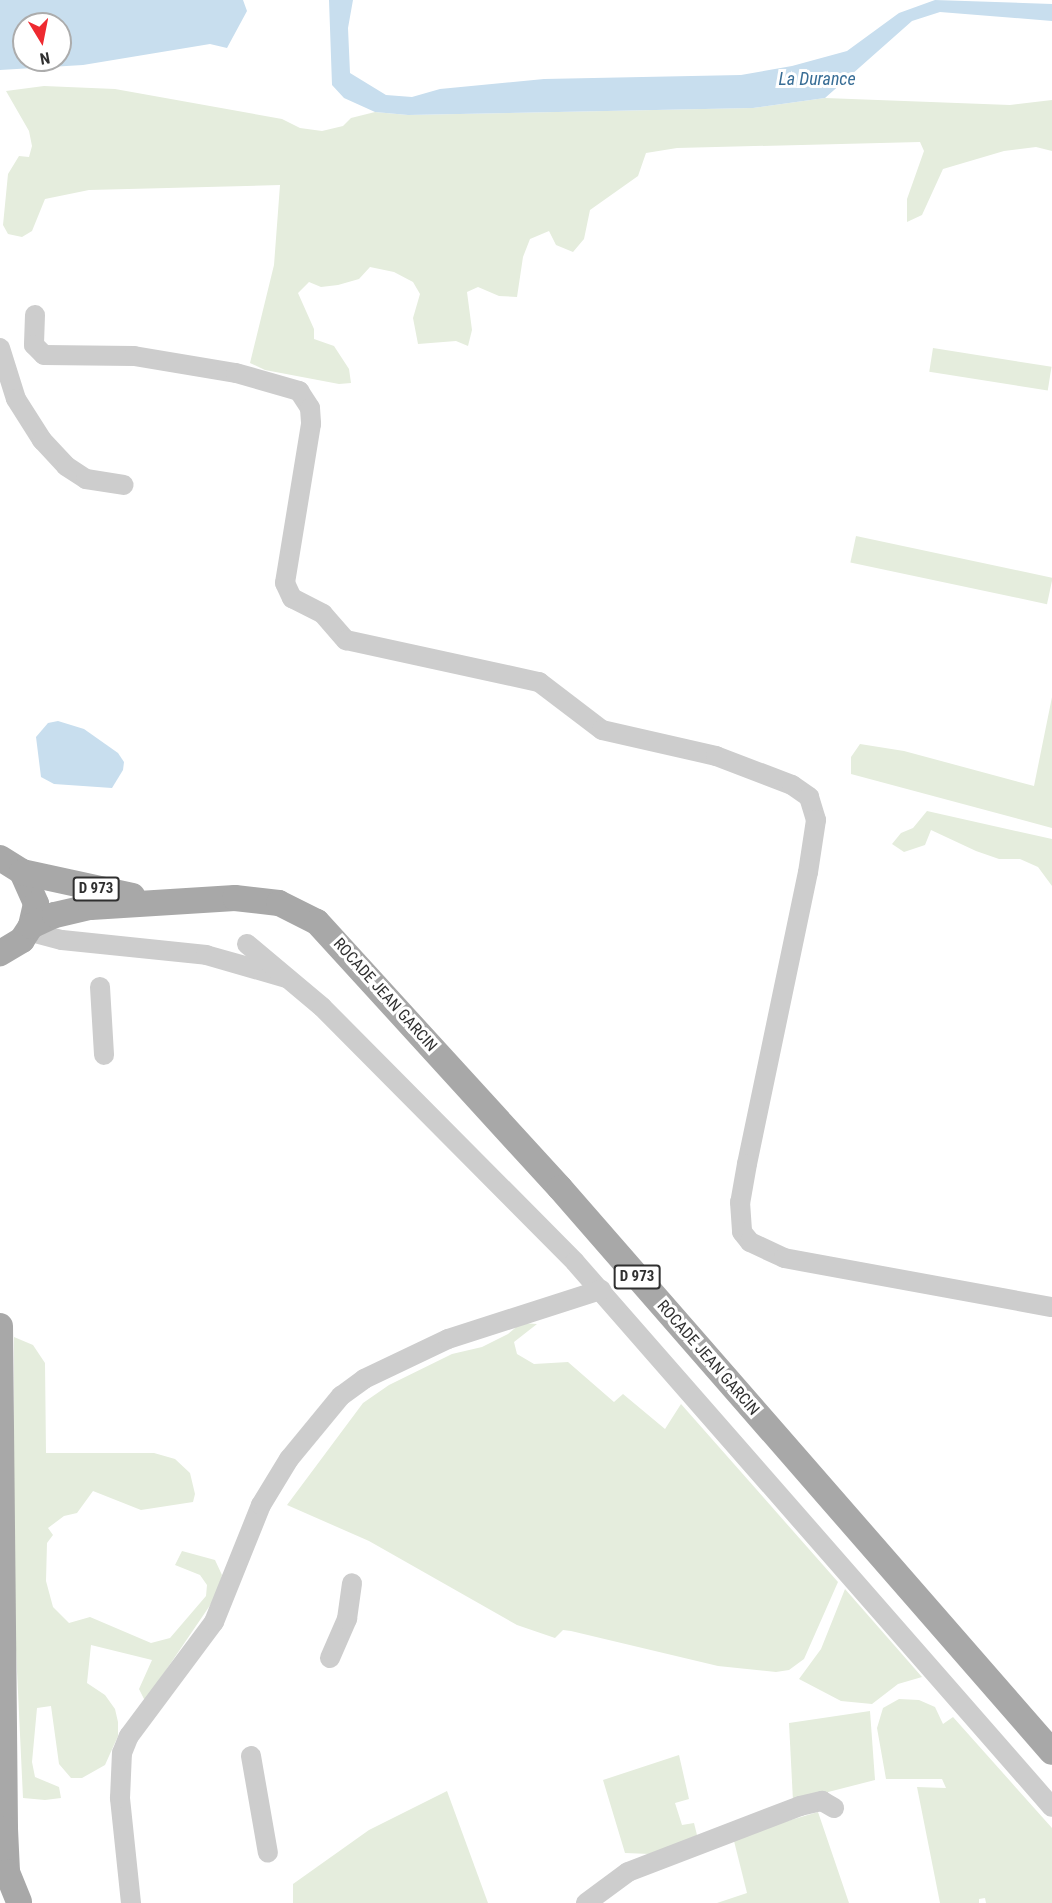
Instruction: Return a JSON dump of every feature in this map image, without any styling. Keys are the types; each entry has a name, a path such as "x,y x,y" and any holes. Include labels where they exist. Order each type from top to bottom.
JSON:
{"main road":[{"name":"ROCADE JEAN GARCIN","path":"8,859 170,905"},
{"path":"3,957 29,929 34,892 8,859"},
{"name":"ROCADE JEAN GARCIN","path":"29,929 55,915 92,908 170,905 235,898 279,903 302,912 331,935 561,1188 1052,1752"},
{"path":"0,1326 5,1829 7,1872 13,1901"}],"street":[{"path":"35,315 34,345 44,355 134,356 236,373 299,391 310,408 312,424 285,583 292,598 323,614 346,640 539,681 602,730 717,756 792,785 813,802 816,820 808,872 740,1202 739,1220 750,1242 784,1258 1052,1307"},
{"path":"0,348 16,399 42,440 66,466 86,479 124,485"},
{"path":"29,929 62,940 206,955 295,981"},
{"name":"D 973","path":"247,944 295,981 601,1290 1052,1807"},
{"path":"100,987 104,1055"},
{"path":"131,1903 120,1798 122,1753 129,1736 214,1622 261,1505 289,1459 341,1396 364,1379 448,1339 601,1290"},
{"path":"330,1658 347,1619 352,1583"},
{"path":"251,1756 268,1853"},
{"path":"586,1903 628,1872 811,1802 822,1801 834,1808"}],"green space":[{"path":"44,86 115,89 282,119 300,128 322,131 343,126 351,118 375,112 408,115 753,108 825,98 1010,105 1052,100 1052,151 1036,147 1004,151 943,169 922,215 907,222 907,199 924,151 920,142 677,148 646,153 638,176 590,210 584,239 573,252 556,245 549,231 530,239 523,257 517,297 499,296 478,287 467,292 472,330 468,346 456,341 418,344 413,318 420,294 413,282 394,272 370,267 359,279 338,285 321,287 309,282 298,293 314,329 314,339 334,346 349,369 351,383 339,384 265,370 250,363 274,265 280,185 89,190 45,199 32,231 22,237 8,234 3,225 8,174 19,156 29,157 32,146 29,131 6,91"},
{"path":"933,348 1052,367 1048,390 929,372"},
{"path":"856,536 1052,578 1047,604 850,562"},
{"path":"1052,697 1052,828 851,774 851,757 860,744 904,751 1034,786"},
{"path":"927,811 1052,839 1052,886 1038,867 1020,859 999,859 931,830 925,845 904,852 892,844 901,833 913,828"},
{"path":"521,1323 537,1324 514,1342 517,1354 534,1364 568,1362 614,1402 623,1394 665,1429 681,1404 838,1582 804,1659 789,1670 776,1672 718,1666 571,1631 563,1630 555,1638 517,1625 369,1541 287,1505 363,1403 389,1385 452,1354 482,1347 508,1334"},
{"path":"14,1337 33,1345 45,1363 46,1453 154,1453 175,1459 190,1473 195,1494 193,1502 141,1510 93,1491 77,1513 64,1516 48,1528 53,1535 47,1543 46,1581 53,1607 69,1623 90,1617 151,1643 170,1638 206,1596 207,1585 200,1575 175,1565 182,1551 215,1560 222,1575 215,1598 145,1701 139,1689 152,1660 91,1645 87,1683 105,1695 115,1709 118,1722 118,1736 105,1765 82,1778 71,1778 59,1764 51,1706 37,1708 32,1762 35,1777 59,1787 61,1798 45,1800 23,1798 14,1607"},
{"path":"845,1589 922,1677 898,1684 872,1704 841,1701 799,1679 821,1649"},
{"path":"899,1699 919,1700 935,1707 943,1724 953,1717 1052,1828 1052,1903 986,1903 985,1898 979,1899 979,1903 940,1903 917,1787 946,1788 942,1779 886,1779 877,1728 883,1708"},
{"path":"870,1711 875,1780 793,1801 789,1723"},
{"path":"679,1755 689,1799 675,1803 682,1825 694,1823 698,1839 650,1854 625,1853 603,1780"},
{"path":"447,1791 488,1903 293,1903 293,1884 369,1830"},
{"path":"818,1812 849,1903 717,1903 747,1893 733,1837"}],"water":[{"path":"0,0 243,0 247,11 227,48 210,44 72,66 72,12 12,12 12,69 0,70"},
{"name":"La Durance","path":"329,0 353,0 348,28 350,73 386,95 412,97 440,89 544,79 741,75 792,66 847,51 899,13 935,0 1052,4 1052,21 940,12 912,21 825,98 753,108 408,115 375,112 344,98 332,85"},
{"path":"58,721 84,729 118,753 124,762 123,770 112,788 54,784 41,777 36,737 48,723"}]}
